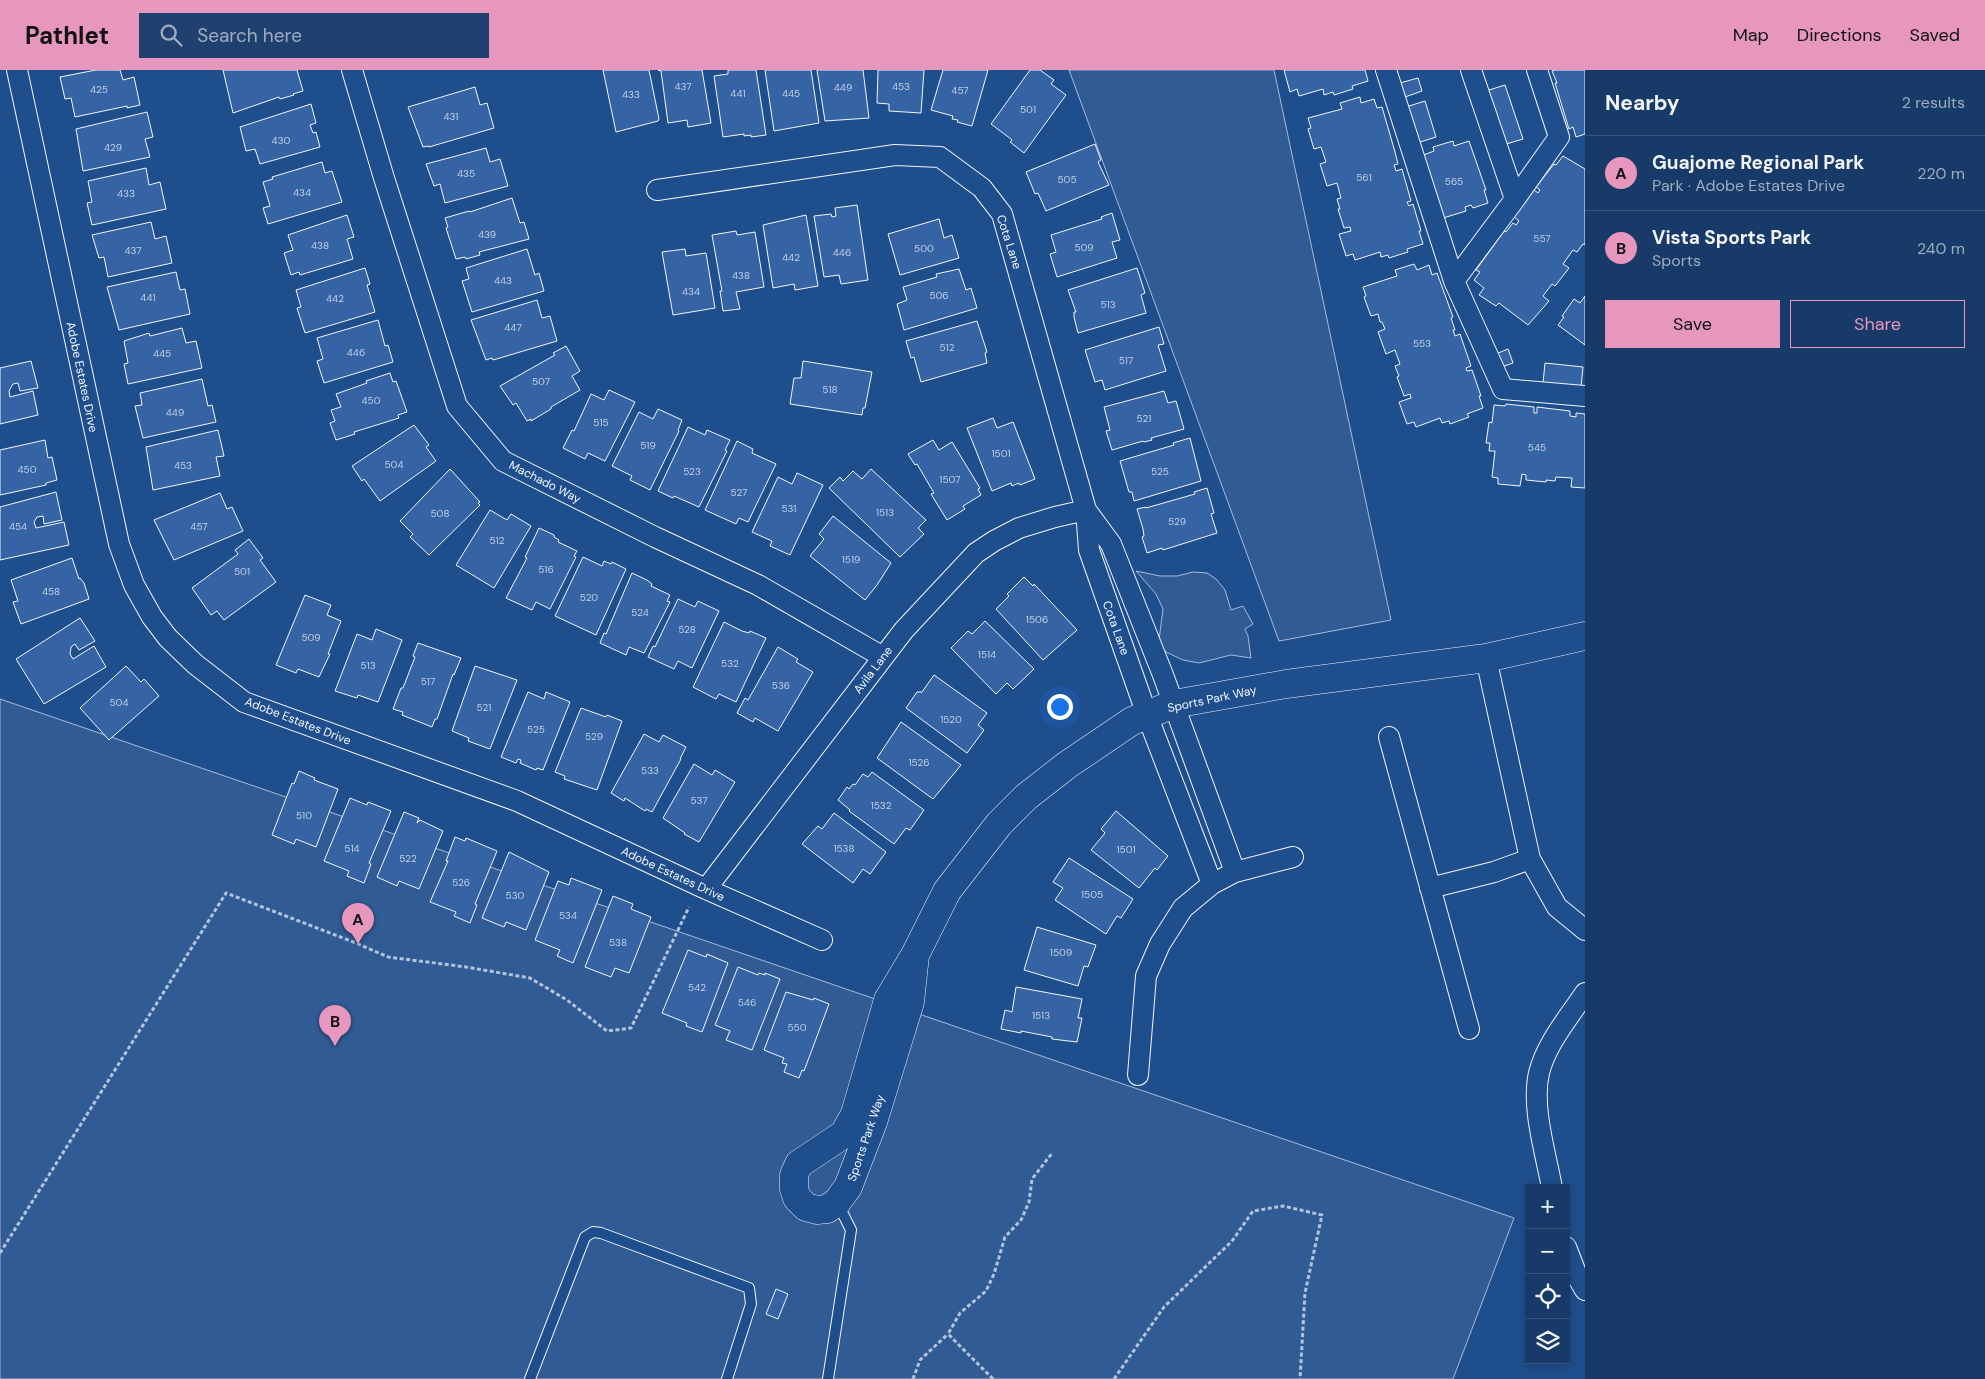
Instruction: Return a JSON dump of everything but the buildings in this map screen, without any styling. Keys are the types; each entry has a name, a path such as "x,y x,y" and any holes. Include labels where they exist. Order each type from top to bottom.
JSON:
{"street":[{"name":"Adobe Estates Drive","path":"17,70 119,544 134,585 152,617 168,638 195,664 244,702 516,801 706,889 822,940"},
{"name":"Machado Way","path":"352,70 384,178 457,406 503,461 654,537 758,585 883,657"},
{"path":"1386,70 1454,281 1503,389 1585,396"},
{"path":"1471,70 1514,200"},
{"path":"1454,281 1559,137 1537,70"},
{"name":"Cota Lane","path":"657,190 895,155 940,157 982,188 1002,214 1086,510 1089,550 1147,716 1212,884"},
{"name":"Avila Lane","path":"706,889 904,630 976,553 1019,528 1086,510"},
{"name":"Cota Lane","path":"1086,510 1111,544 1174,704 1234,872"},
{"name":"Sports Park Way","path":"915,955 910,1002 873,1122 848,1187 837,1202 827,1208 817,1210 806,1207 797,1198 794,1189 794,1176 799,1164 844,1134 855,1114 888,1000 915,955 947,891 999,824 1026,797 1067,765 1132,721 1174,704 1286,684 1486,658 1585,636"},
{"path":"1486,658 1530,859 1556,907 1585,930"},
{"path":"1389,738 1469,1029"},
{"path":"1138,1075 1146,976 1160,944 1183,908 1212,884 1234,872 1293,857"},
{"path":"1430,888 1494,872 1530,859"},
{"path":"1551,1184 1540,1127 1537,1082 1550,1046 1585,993"},
{"path":"1570,1257 1585,1290"}],"lane":[{"path":"828,1379 851,1230 837,1202"},
{"path":"530,1379 585,1237 592,1232 601,1233 749,1288 751,1304 728,1379"}],"path":[{"path":"0,1253 226,893 388,957 466,967 530,978 567,1000 607,1031 631,1028 689,907"},
{"path":"913,1379 920,1360 948,1334 960,1313 986,1291 994,1274 1005,1237 1021,1220 1029,1202 1032,1179 1053,1152"},
{"path":"1114,1379 1164,1307 1232,1240 1253,1211 1284,1206 1322,1215 1305,1293 1300,1379"},
{"path":"948,1334 993,1379"}],"shaded area":[{"path":"1069,70 1274,70 1391,620 1279,641"},
{"path":"1136,571 1160,576 1177,576 1193,572 1207,573 1216,579 1225,590 1231,610 1243,606 1253,624 1245,629 1248,636 1251,658 1231,655 1199,663 1183,660 1166,652 1160,647 1159,640 1163,609 1156,594"},
{"path":"0,699 1514,1218 1453,1379 0,1379"}],"place":[{"name":"Guajome Regional Park","path":"358,944"},
{"name":"Vista Sports Park","path":"335,1046"}]}
